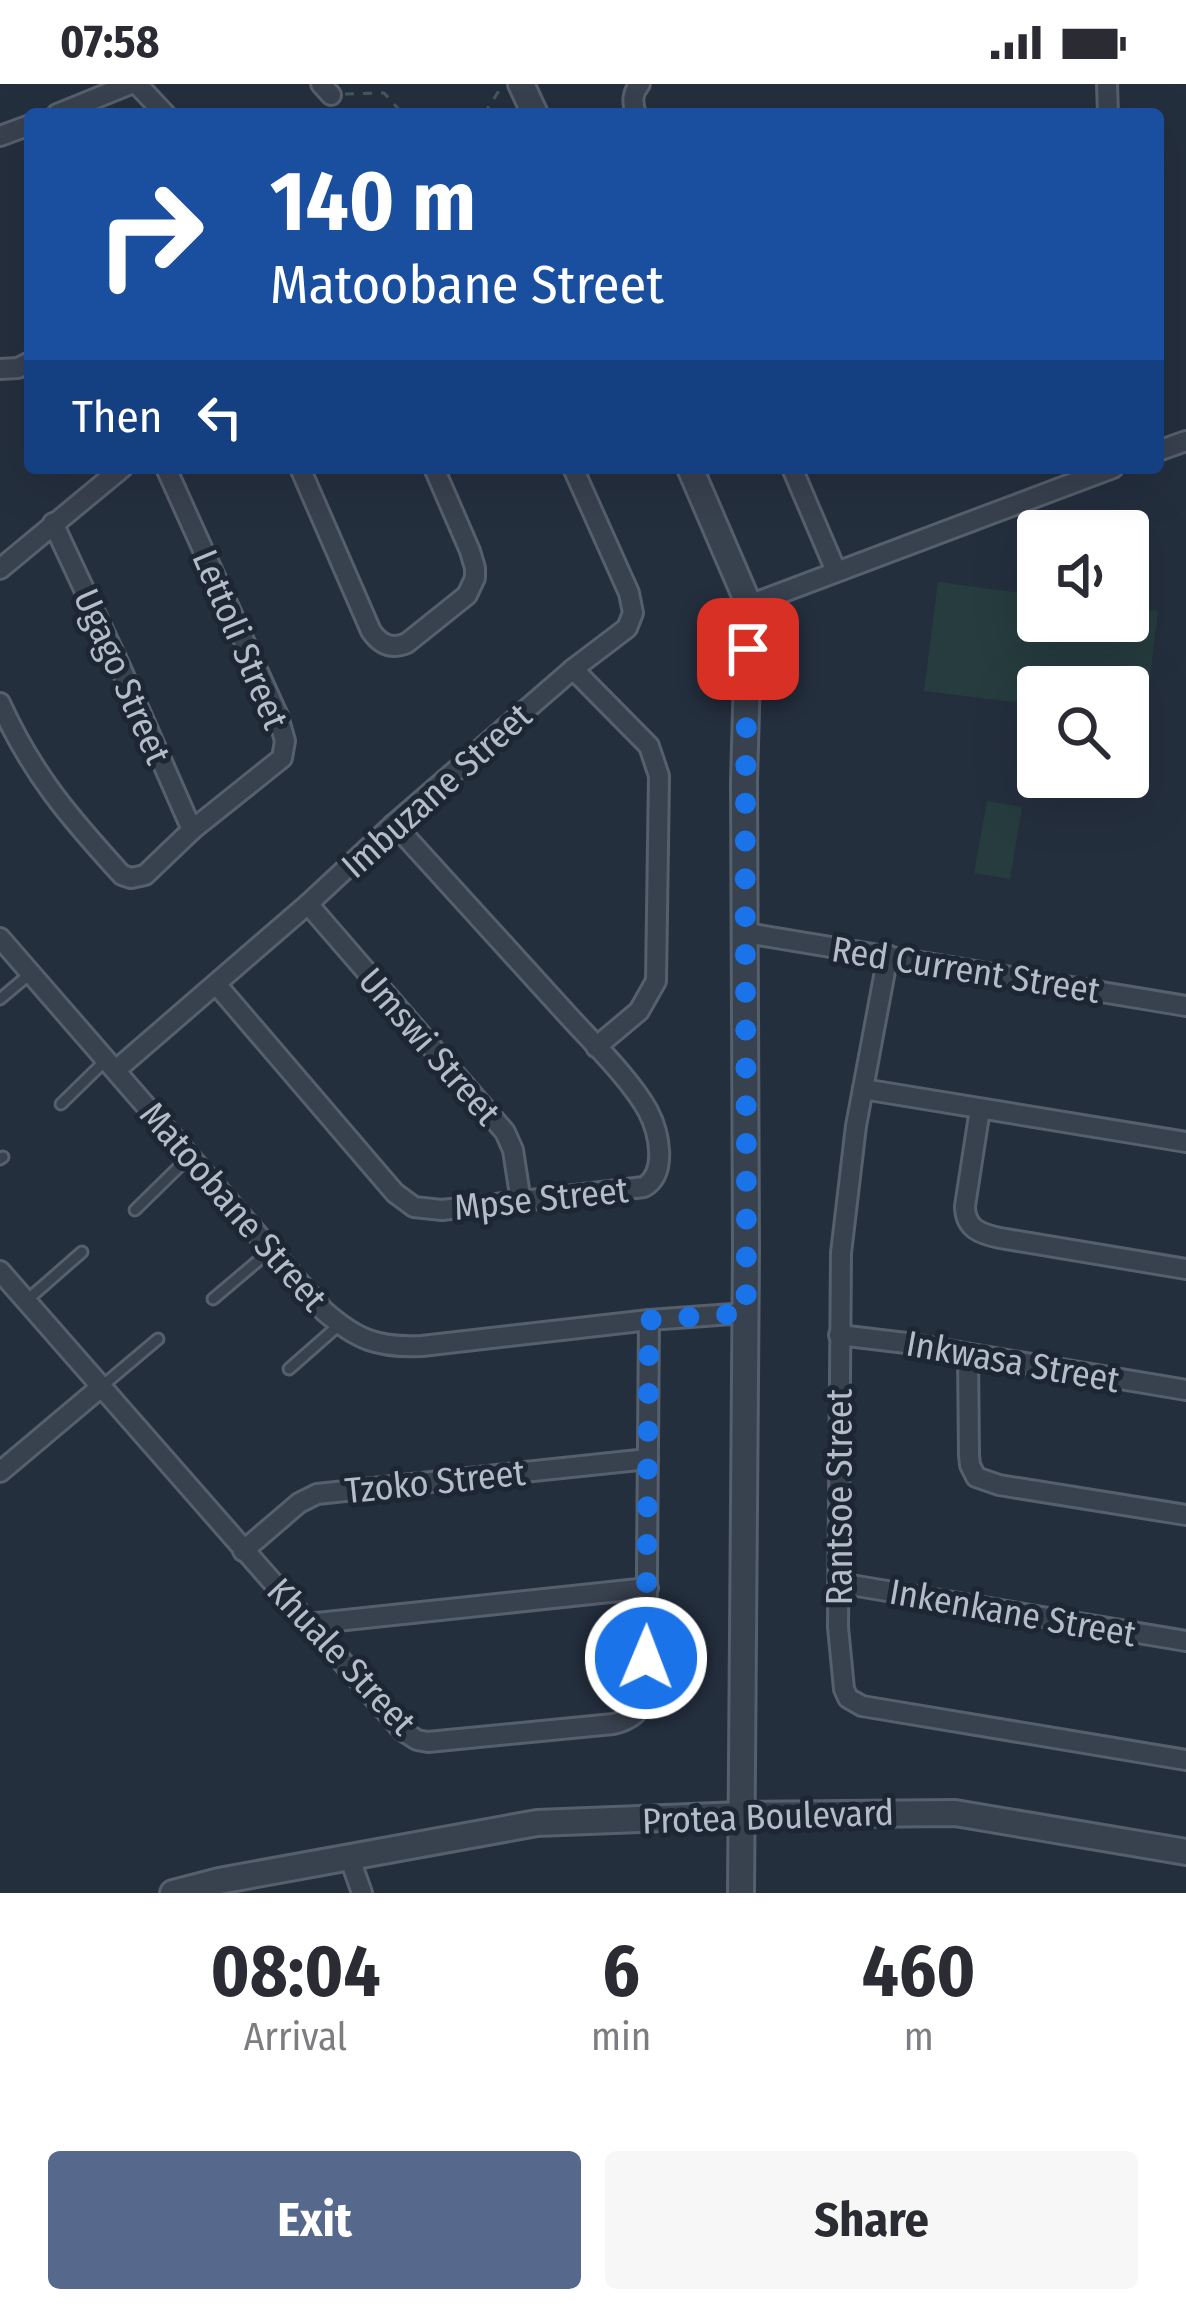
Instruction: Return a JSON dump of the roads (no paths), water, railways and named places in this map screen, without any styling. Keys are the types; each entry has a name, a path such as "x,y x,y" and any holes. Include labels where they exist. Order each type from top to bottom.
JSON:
{"street":[{"path":"72,108 134,84 159,108"},
{"path":"0,569 114,474"},
{"name":"Lettoli Street","path":"0,703 42,781 122,875 131,878 145,875 192,830 282,758 286,741 278,716 169,474"},
{"path":"303,474 371,631 382,644 396,647 466,595 475,578 470,550 437,474"},
{"name":"Imbuzane Street","path":"111,1065 216,984 394,824 627,628 634,613 629,592 576,474"},
{"path":"693,474 749,605 744,781 741,1893"},
{"path":"795,474 836,571"},
{"path":"749,605 1097,474"},
{"name":"Ugago Street","path":"52,524 192,830"},
{"path":"573,669 649,746 659,776 656,981 639,1011 596,1047"},
{"name":"Mpse Street","path":"216,984 406,1203 442,1210 644,1187 654,1180 659,1161 649,1112 394,824"},
{"name":"Umswi Street","path":"308,904 505,1132 513,1150 521,1202"},
{"name":"Red Current Street","path":"746,933 1186,1006"},
{"name":"Matoobane Street","path":"0,938 310,1296 339,1325 366,1341 397,1347 746,1313"},
{"name":"Rantsoe Street","path":"888,955 844,1207 839,1583 841,1678 846,1695 862,1706 1186,1760"},
{"path":"863,1089 1186,1142"},
{"path":"980,1108 964,1206 977,1232 1186,1269"},
{"name":"Khuale Street","path":"0,1271 403,1731 417,1740 449,1741 613,1724 640,1709 646,1694 649,1320"},
{"name":"Inkwasa Street","path":"839,1335 1186,1390"},
{"path":"968,1354 970,1466 976,1477 999,1486 1186,1515"},
{"path":"0,1472 100,1387"},
{"name":"Tzoko Street","path":"243,1551 299,1503 317,1494 648,1459"},
{"name":"Inkenkane Street","path":"839,1583 1186,1641"},
{"path":"308,1624 647,1588"},
{"name":"Protea Boulevard","path":"173,1893 537,1823 955,1813 1186,1852"},
{"path":"349,1856 362,1893"}],"lane":[{"path":"0,999 31,973"},
{"path":"61,1103 111,1065"},
{"path":"135,1210 190,1156"},
{"path":"213,1299 272,1249"},
{"path":"26,1301 82,1252"},
{"path":"290,1369 339,1325"},
{"path":"100,1387 158,1339"}]}
